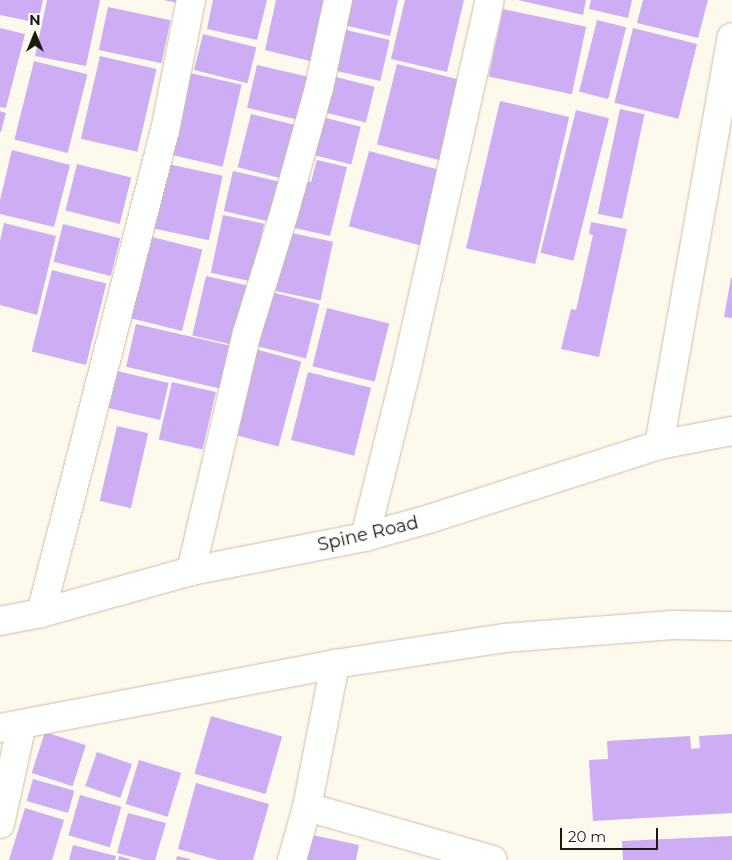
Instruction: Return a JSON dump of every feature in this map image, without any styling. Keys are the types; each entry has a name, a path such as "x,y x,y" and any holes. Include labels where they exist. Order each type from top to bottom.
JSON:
{"street":[{"path":"41,613 163,140 191,0"},
{"path":"191,571 247,333 285,210 319,88 338,0"},
{"path":"365,537 407,367 490,0"},
{"path":"659,446 731,43"},
{"name":"Spine Road","path":"0,621 41,613 191,571 365,537 429,519 659,446 732,431"},
{"path":"0,824 11,726 335,664 504,638 673,625 732,626"},
{"path":"292,860 307,806 335,664"},
{"path":"307,806 493,860"}],"building":[{"path":"0,0 43,0 38,23 0,15"},
{"path":"47,0 100,0 86,66 35,56"},
{"path":"163,0 179,0 178,3"},
{"path":"213,0 267,0 257,40 207,29"},
{"path":"276,0 328,0 314,62 265,50"},
{"path":"350,0 398,0 390,36 344,25"},
{"path":"405,0 464,0 447,72 391,59"},
{"path":"518,0 586,0 583,15"},
{"path":"591,0 632,0 628,18 589,9"},
{"path":"643,0 708,0 698,38 637,23"},
{"path":"108,7 171,20 161,63 99,50"},
{"path":"503,9 586,27 572,94 489,76"},
{"path":"597,20 626,27 608,99 579,92"},
{"path":"0,28 25,34 6,108 0,107"},
{"path":"633,28 697,44 678,119 614,103"},
{"path":"342,29 390,40 380,81 333,70"},
{"path":"203,34 256,47 247,83 194,70"},
{"path":"100,56 157,69 137,152 81,139"},
{"path":"34,61 87,74 68,153 14,140"},
{"path":"397,64 470,82 450,163 377,145"},
{"path":"257,65 313,78 303,121 247,108"},
{"path":"186,72 242,85 223,167 167,154"},
{"path":"332,76 375,87 366,123 323,112"},
{"path":"500,101 569,117 535,264 466,248"},
{"path":"620,109 644,114 622,219 598,214"},
{"path":"576,110 609,118 573,261 540,253"},
{"path":"0,111 6,113 1,132 0,132"},
{"path":"251,114 305,128 292,181 238,167"},
{"path":"318,116 361,127 351,164 309,154"},
{"path":"12,150 70,165 54,227 0,214 0,200"},
{"path":"369,151 447,172 427,247 349,226"},
{"path":"317,160 347,167 330,236 286,226 297,179 311,182"},
{"path":"163,163 223,176 209,240 149,228"},
{"path":"77,164 131,178 120,224 65,211"},
{"path":"233,171 283,182 273,222 224,211"},
{"path":"223,215 264,224 252,281 211,273"},
{"path":"591,222 627,229 599,357 561,349 571,309 576,310 593,235 589,234"},
{"path":"4,223 56,236 37,315 0,305 0,241"},
{"path":"63,224 120,238 111,276 54,262"},
{"path":"287,232 333,242 320,300 275,291"},
{"path":"148,236 202,250 182,331 128,318"},
{"path":"52,270 106,284 86,365 32,352"},
{"path":"206,276 251,286 237,346 192,335"},
{"path":"732,278 732,318 724,317"},
{"path":"271,292 320,304 306,358 257,346"},
{"path":"327,308 389,323 375,382 312,366"},
{"path":"136,324 231,346 221,389 126,367"},
{"path":"251,348 301,361 278,446 228,433"},
{"path":"117,371 169,383 160,420 108,408"},
{"path":"308,372 371,388 354,456 291,440"},
{"path":"172,382 216,392 203,450 159,439"},
{"path":"117,426 148,433 131,508 100,501"},
{"path":"211,716 282,736 266,794 194,774"},
{"path":"45,732 86,745 73,786 32,773"},
{"path":"732,734 732,813 593,821 589,760 608,759 607,741 690,736 691,749 700,748 699,736"},
{"path":"97,752 132,764 120,798 85,786"},
{"path":"139,760 181,773 168,817 126,804"},
{"path":"33,779 74,791 68,813 27,801"},
{"path":"196,783 269,804 253,860 218,860 178,849"},
{"path":"80,795 121,807 110,847 68,835"},
{"path":"25,808 64,820 52,860 9,860"},
{"path":"128,813 166,823 155,860 144,860 117,853"},
{"path":"308,834 359,845 356,860 303,860"},
{"path":"732,836 732,860 623,860 622,841"},
{"path":"73,845 116,856 115,860 69,860"},
{"path":"119,856 130,859 130,860 118,860"},
{"path":"177,856 190,859 190,860 176,860"}]}
